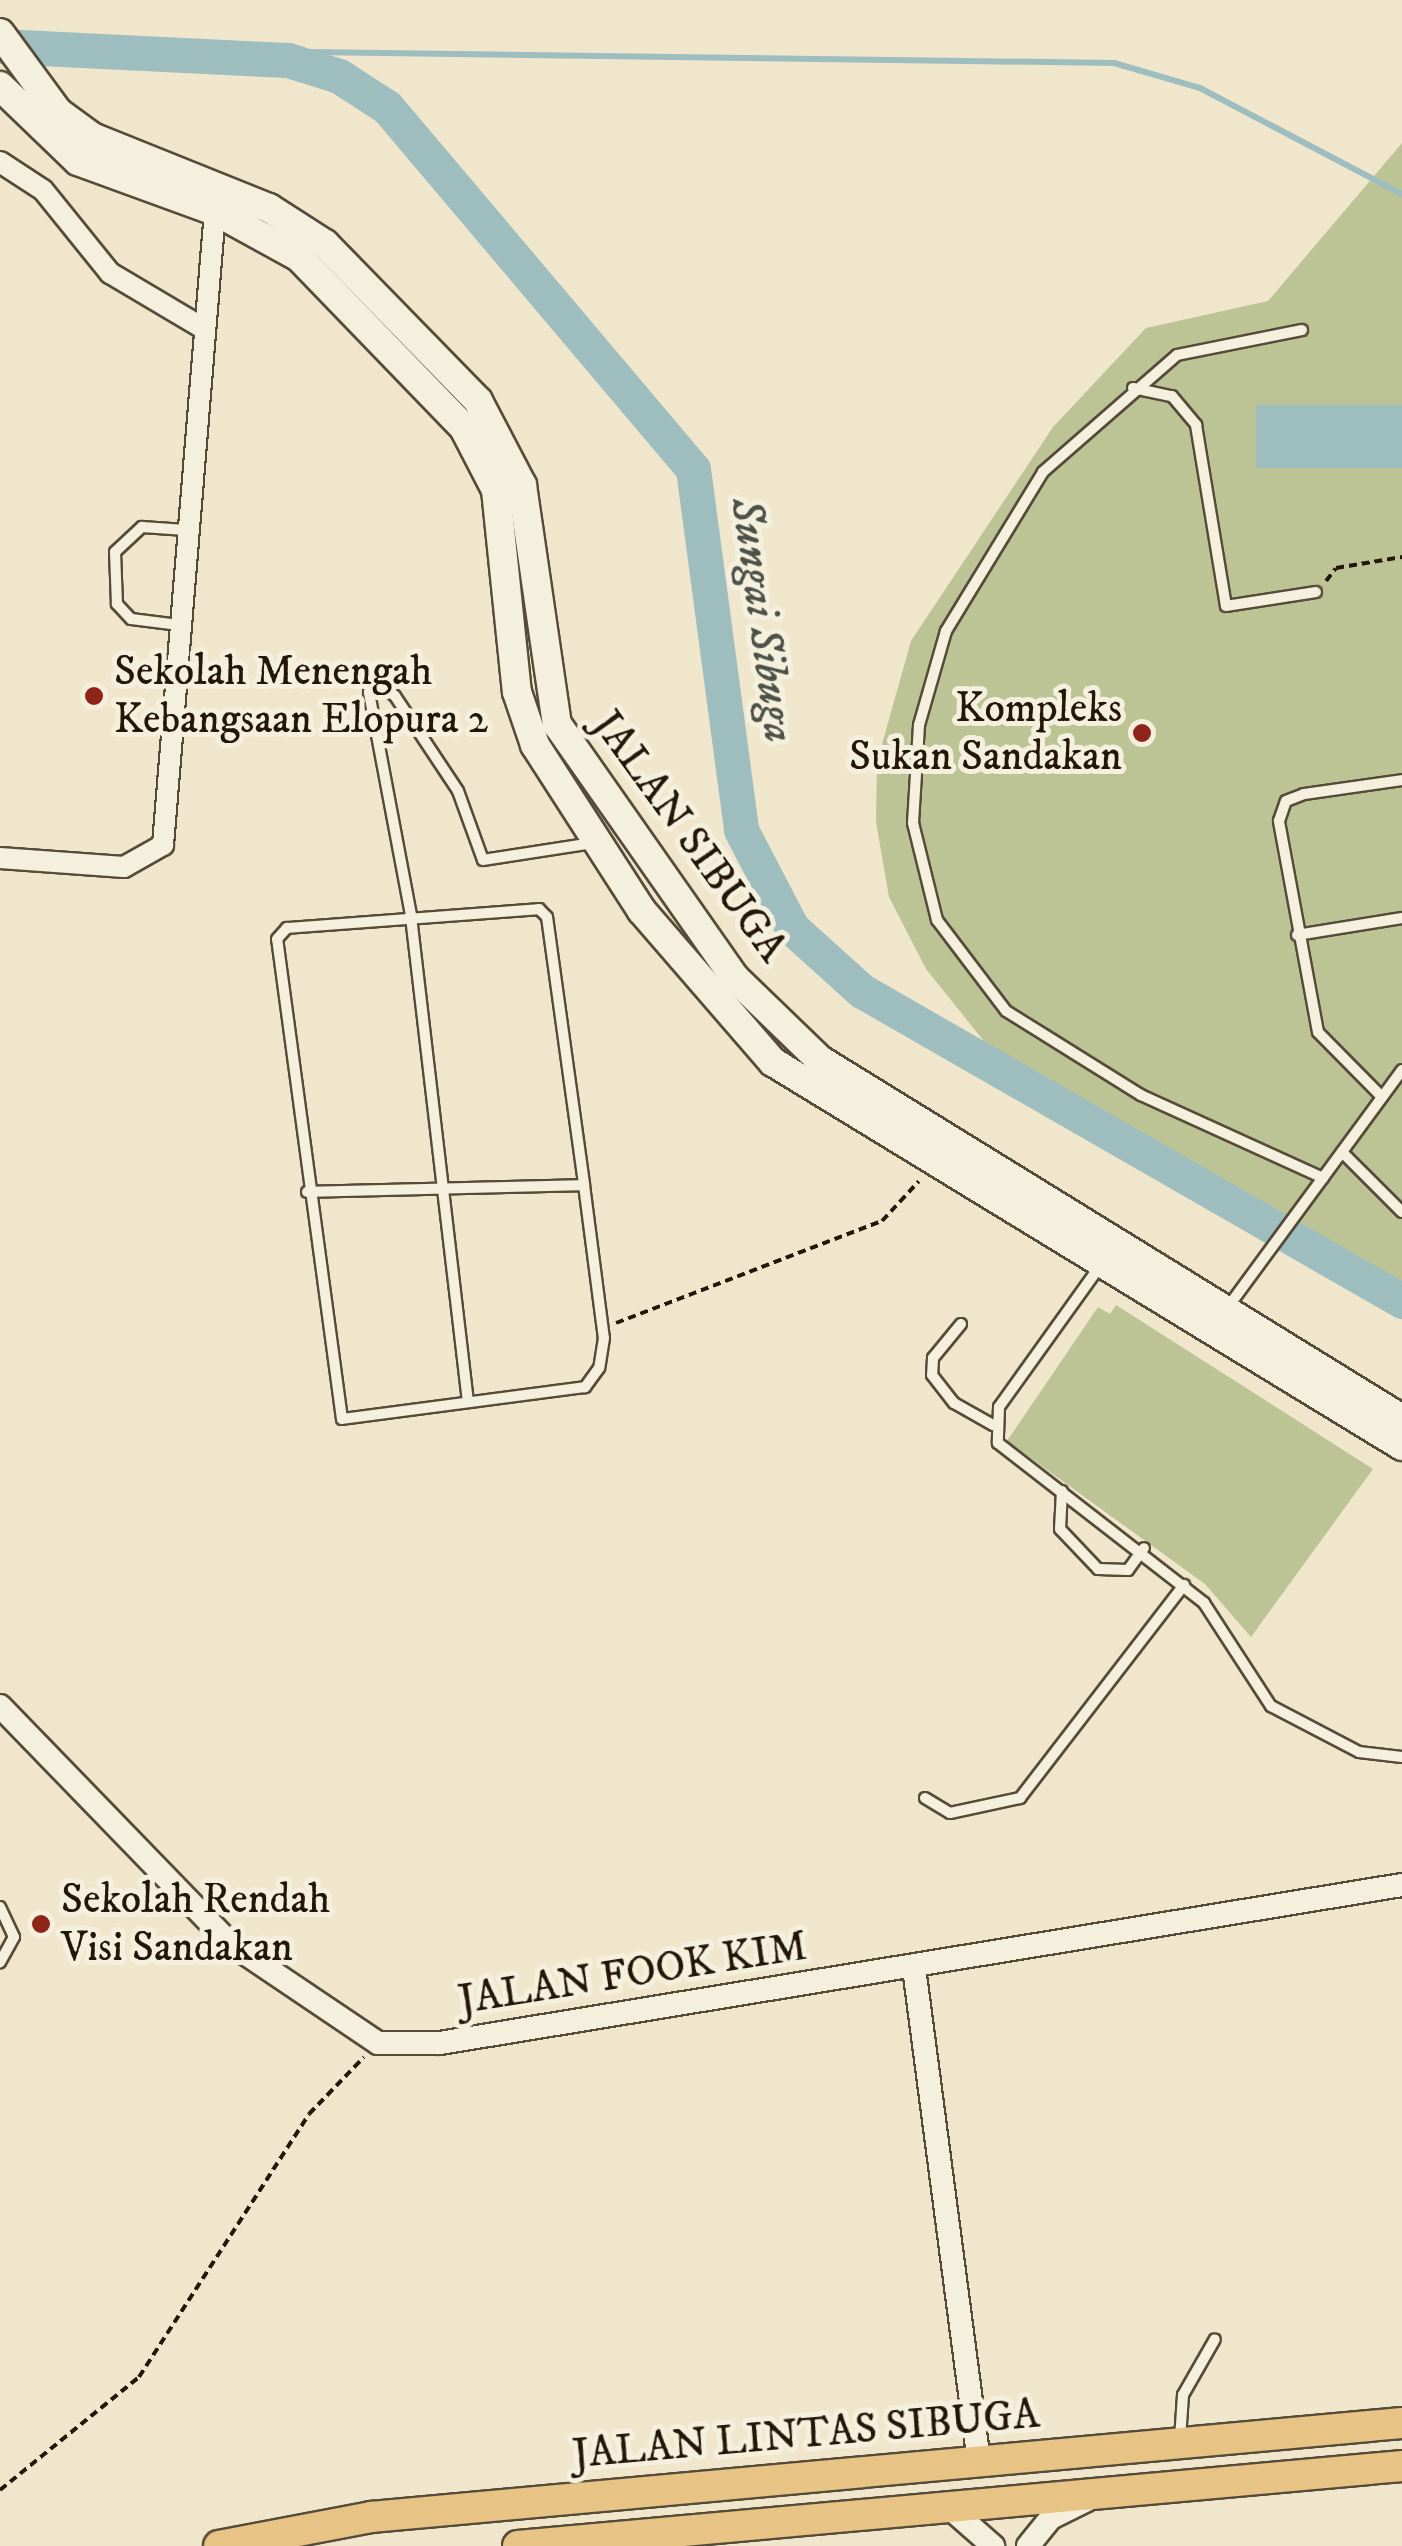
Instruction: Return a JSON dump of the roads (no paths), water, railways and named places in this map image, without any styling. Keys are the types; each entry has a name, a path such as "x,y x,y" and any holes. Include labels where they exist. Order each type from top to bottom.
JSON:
{"main road":[{"name":"JALAN SIBUGA","path":"0,34 37,86 92,137 269,208 325,244 478,402 522,485 558,724 734,978 820,1060 1402,1419"},
{"name":"JALAN SIBUGA","path":"0,86 78,160 215,211 312,268 478,448 500,512 521,710 598,842 687,970 773,1062 930,1164 1402,1446"},
{"name":"JALAN LINTAS SIBUGA","path":"219,2546 370,2518 1402,2423"},
{"name":"JALAN LINTAS SIBUGA","path":"518,2546 674,2530 952,2510 1402,2466"}],"street":[{"path":"0,162 43,190 110,273 201,327"},
{"path":"0,858 124,867 164,846 201,327 215,211"},
{"name":"JALAN FOOK KIM","path":"0,1706 231,1944 378,2044 440,2043 1402,1885"},
{"path":"914,1968 978,2462"},
{"path":"1028,2546 1051,2518 1100,2496"},
{"path":"952,2510 993,2546"},
{"path":"639,2546 674,2530"}],"lane":[{"path":"1302,330 1190,350 1133,388 1043,472 946,630 919,725 913,823 920,871 968,972 1006,1011 1171,1111 1323,1178"},
{"path":"1133,388 1172,396 1196,425 1226,606 1316,592"},
{"path":"179,625 130,619 117,604 114,552 142,527 186,530"},
{"path":"468,1402 411,915 366,708 374,688 395,696 458,791 484,860 598,842"},
{"path":"1382,1097 1318,1032 1279,821 1286,801 1402,780"},
{"path":"544,911 584,1185 603,1353 585,1387 336,1414 277,938 287,928 411,915 544,911"},
{"path":"1297,934 1402,918"},
{"path":"1226,1309 1402,1070"},
{"path":"1342,1152 1402,1212"},
{"path":"307,1192 584,1185"},
{"path":"993,1425 1100,1266"},
{"path":"961,1324 932,1358 932,1375 954,1403 993,1425 998,1442 1144,1548 1184,1584 1271,1706 1359,1752 1402,1757"},
{"path":"1062,1491 1060,1529 1098,1569 1128,1570 1144,1548"},
{"path":"925,1798 950,1813 1020,1798 1184,1584"},
{"path":"0,1908 14,1937 0,1962"},
{"path":"1180,2445 1184,2395 1215,2339"}],"water":[{"path":"1256,405 1402,405 1402,468 1256,468"}],"waterway":[{"name":"Sungai Sibuga","path":"0,46 288,60 339,76 387,107 693,469 741,830 792,928 862,991 1402,1301"},
{"path":"288,60 310,52 1114,63 1200,88 1402,194"}],"place":[{"name":"Sekolah Menengah Kebangsaan Elopura 2","path":"94,696"},
{"name":"Kompleks Sukan Sandakan","path":"1142,733"},
{"name":"Sekolah Rendah Visi Sandakan","path":"41,1924"}]}
